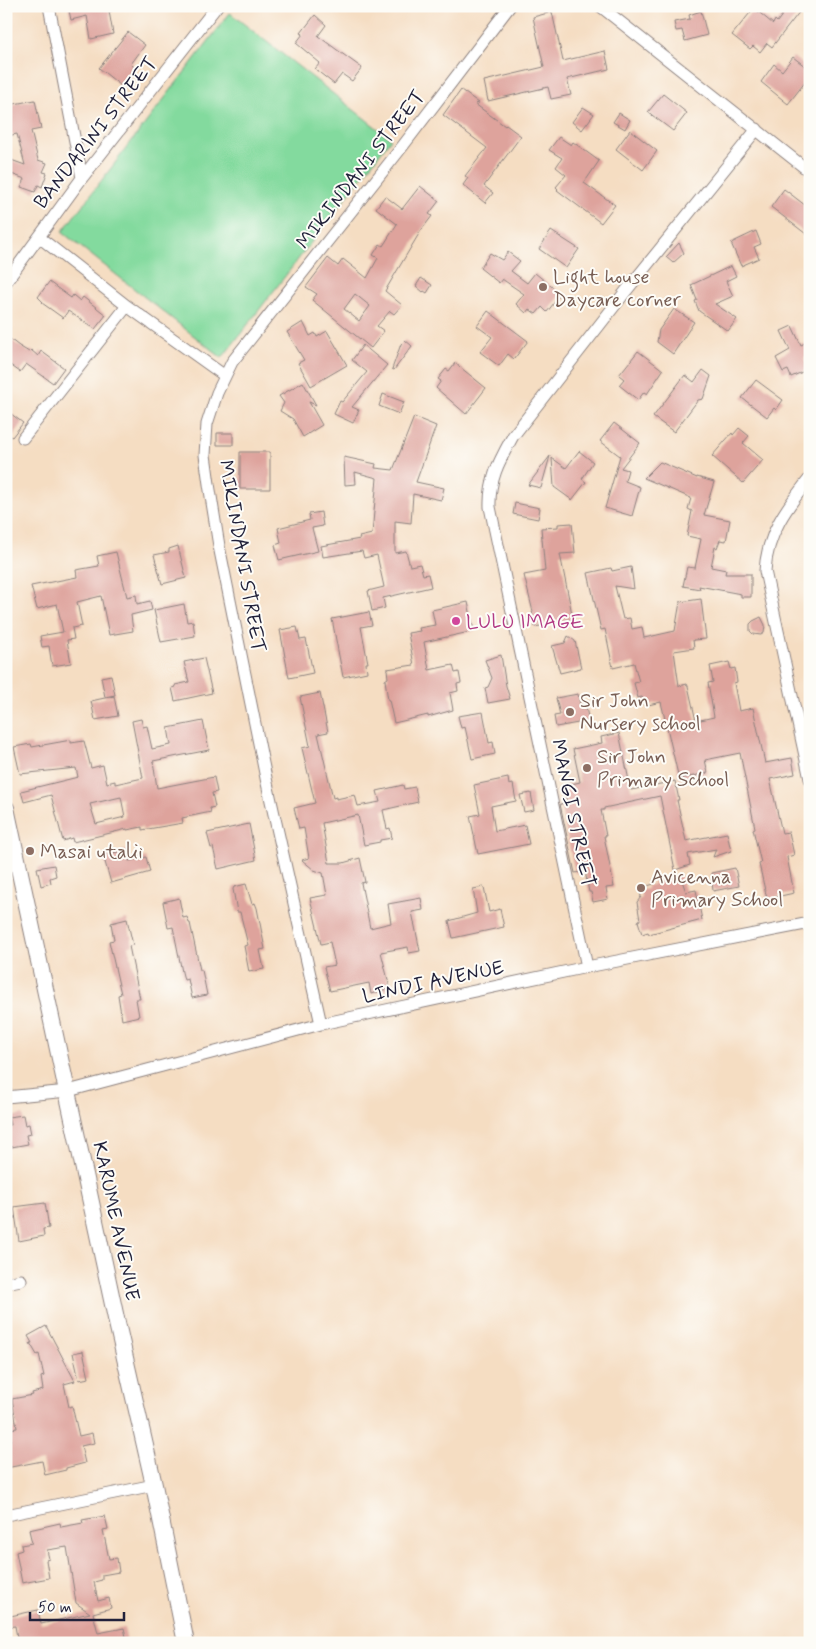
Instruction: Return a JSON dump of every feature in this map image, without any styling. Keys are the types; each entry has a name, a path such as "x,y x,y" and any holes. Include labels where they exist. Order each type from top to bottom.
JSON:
{"main road":[{"name":"KARUME AVENUE","path":"6,808 117,1323 154,1485 186,1643"}],"street":[{"path":"49,6 82,178"},
{"name":"BANDARINI STREET","path":"6,282 82,178 217,6"},
{"name":"MIKINDANI STREET","path":"320,1024 267,784 219,546 205,455 207,424 217,392 232,362 402,147 510,6"},
{"path":"600,6 810,172"},
{"name":"MANGI STREET","path":"588,967 490,507 491,483 499,461 513,436 626,291 757,130"},
{"path":"39,237 127,306 225,376"},
{"path":"23,438 127,306"},
{"path":"810,478 787,507 774,530 766,557 765,571 810,779"},
{"name":"LINDI AVENUE","path":"6,1097 68,1091 320,1024 588,967 810,923"},
{"path":"6,1284 21,1280"},
{"path":"6,1515 154,1485"}],"shaded area":[{"path":"621,739 632,790 566,803 556,752"}],"green space":[{"path":"230,13 391,139 222,358 62,232"}],"building":[{"path":"68,6 112,6 112,11 109,11 113,34 91,39 87,16 71,20"},
{"path":"789,6 804,6 772,47 767,43 760,52 753,46 750,49 732,35 754,8 773,24 775,20 777,22"},
{"path":"701,11 707,35 685,41 682,30 676,31 674,22 690,19 689,15"},
{"path":"552,12 563,61 605,51 609,69 567,79 571,95 551,99 548,87 488,101 484,81 544,67 533,17"},
{"path":"315,15 326,25 318,36 362,68 352,81 342,74 334,84 315,69 320,63 296,43"},
{"path":"128,32 145,45 131,64 135,68 121,86 99,68"},
{"path":"793,57 810,70 810,76 788,104 761,82 774,64 782,71"},
{"path":"461,90 479,103 475,104 521,136 484,186 493,193 485,203 463,185 468,178 465,176 487,148 443,115"},
{"path":"663,94 687,113 673,131 648,112"},
{"path":"35,100 41,129 31,131 38,160 47,163 43,172 47,173 42,187 38,185 35,192 21,187 25,179 6,172 11,160 25,165 17,134 7,136 6,118 12,117 9,105"},
{"path":"583,107 594,114 582,130 572,122"},
{"path":"619,113 630,120 625,129 613,122"},
{"path":"630,130 657,151 643,170 616,149"},
{"path":"559,137 571,145 573,142 599,161 584,183 615,205 601,223 557,190 556,187 566,175 556,167 562,158 549,150"},
{"path":"420,186 439,201 429,214 432,216 420,232 385,291 402,305 394,314 390,311 377,326 384,331 371,348 312,300 317,294 306,287 328,258 338,266 343,259 367,278 378,258 373,255 380,244 383,246 397,224 376,208 385,196 402,209","holes":["355,294 370,306 359,321 344,309"]},
{"path":"784,189 810,209 810,237 771,207"},
{"path":"551,231 579,249 566,268 539,249"},
{"path":"756,231 761,244 754,247 759,258 741,266 731,243"},
{"path":"679,243 684,253 673,263 666,257"},
{"path":"508,252 520,261 511,271 527,283 535,273 561,294 547,312 542,307 536,314 529,309 526,313 516,304 524,294 502,279 499,283 480,268 490,253 502,260"},
{"path":"731,266 736,276 726,281 733,296 715,304 737,319 728,331 699,311 691,285"},
{"path":"421,278 432,285 427,293 416,286"},
{"path":"49,282 71,298 73,295 80,301 83,297 106,315 95,329 68,311 63,318 42,303 38,297"},
{"path":"674,309 694,322 673,354 657,342 659,330"},
{"path":"488,311 528,341 514,359 508,354 499,366 480,352 492,337 477,326"},
{"path":"303,322 310,336 315,333 317,337 327,331 347,365 311,386 298,363 304,360 287,332"},
{"path":"792,326 801,345 805,343 810,355 804,358 809,369 791,377 788,370 783,372 776,358 790,350 781,331"},
{"path":"6,336 19,346 29,352 31,350 38,356 41,351 64,368 53,383 26,364 20,372 6,362"},
{"path":"405,340 412,346 394,370 392,369 401,344"},
{"path":"363,345 387,365 352,407 359,410 353,423 334,414 340,401 342,402 367,372 352,360"},
{"path":"638,351 663,370 647,394 644,392 638,400 619,385 624,379 619,375"},
{"path":"455,363 486,388 466,414 436,388 441,381 438,379 446,369 449,371"},
{"path":"703,370 711,376 703,399 698,400 674,432 653,417 685,375 694,382"},
{"path":"756,380 783,400 776,410 774,408 767,417 742,398"},
{"path":"303,382 316,405 309,402 322,425 303,437 293,419 280,411 284,403 279,396"},
{"path":"383,394 404,402 399,414 379,406"},
{"path":"6,410 23,423 12,437 6,433"},
{"path":"414,417 436,426 416,482 444,488 441,500 413,494 411,523 395,521 395,553 406,551 410,566 420,564 423,575 428,574 431,587 383,598 385,608 372,611 368,591 384,587 377,555 364,558 362,551 323,557 321,546 360,539 359,537 372,534 377,478 355,472 356,484 345,485 344,457 376,464 375,468 393,470"},
{"path":"614,423 640,443 621,468 628,470 625,481 640,487 632,516 605,508 620,456 600,441"},
{"path":"739,428 749,436 743,443 763,460 743,483 712,456 732,433 733,435"},
{"path":"217,433 233,433 233,445 217,445"},
{"path":"579,451 593,462 582,479 586,482 572,500 554,487 552,458 566,468"},
{"path":"240,452 270,452 270,489 240,489"},
{"path":"550,456 541,488 528,485"},
{"path":"660,462 697,478 714,482 704,515 730,520 726,541 720,540 717,548 715,547 711,567 726,570 725,574 751,574 751,597 741,597 741,594 699,586 700,589 683,586 687,567 695,568 701,539 687,536 692,511 688,509 691,498 644,478"},
{"path":"515,503 540,508 538,519 513,514"},
{"path":"321,512 323,526 312,528 318,551 279,560 275,545 281,543 278,528 310,520 309,514"},
{"path":"572,523 575,553 560,554 573,619 535,627 524,575 545,571 541,528 558,527 558,524"},
{"path":"178,546 186,578 162,584 154,555 169,552 169,549"},
{"path":"116,552 127,597 136,595 137,604 150,601 152,610 131,615 133,631 109,635 101,596 77,602 82,626 72,628 74,639 67,640 71,663 52,666 49,646 42,647 40,636 63,632 57,604 37,609 31,586 77,577 76,570 99,566 97,556"},
{"path":"631,567 634,589 615,586 623,619 630,618 632,629 642,627 644,638 675,631 680,602 701,599 706,639 693,640 694,648 674,651 679,686 687,684 688,686 696,721 714,717 708,683 713,682 710,666 729,662 731,669 735,668 737,682 734,683 739,711 753,708 765,763 792,758 795,774 770,779 782,833 789,832 794,855 787,857 794,893 767,899 759,864 761,863 740,753 705,760 708,773 679,779 661,702 644,706 642,697 638,698 634,683 639,682 634,663 613,668 605,629 601,630 588,573 611,568 612,571"},
{"path":"468,602 474,631 424,642 429,670 453,665 455,673 459,672 461,683 457,684 458,691 450,693 453,710 394,723 385,680 388,678 387,669 414,665 408,633 420,631 419,628 435,625 432,610"},
{"path":"184,604 187,622 193,621 195,636 161,642 154,610"},
{"path":"369,612 372,625 361,627 368,663 366,663 367,672 343,677 332,619"},
{"path":"761,617 765,625 764,633 761,635 753,634 750,631 750,624"},
{"path":"297,627 300,640 306,639 313,673 289,678 280,630"},
{"path":"568,636 575,641 581,668 560,673 552,646 565,643"},
{"path":"501,655 510,699 488,703 485,688 488,687 492,678 485,660"},
{"path":"204,658 212,693 175,701 172,688 176,687 175,685 189,682 184,662"},
{"path":"111,675 115,695 105,697 101,677"},
{"path":"320,693 328,732 318,734 333,798 355,795 358,806 380,802 377,791 403,785 404,789 415,787 418,802 383,810 387,829 390,828 392,838 380,840 380,842 364,845 358,815 322,823 329,863 343,863 360,858 365,882 361,883 370,928 391,923 388,904 421,898 423,910 412,912 420,951 409,953 408,947 381,952 390,988 371,994 369,983 330,991 324,967 335,965 330,942 321,944 310,898 327,895 323,873 314,870 302,860 309,858 304,828 299,829 294,808 315,803 302,748 310,746 300,697"},
{"path":"578,694 581,709 586,708 589,721 556,727 554,716 560,715 556,698"},
{"path":"114,696 118,716 95,720 91,701"},
{"path":"483,712 489,743 493,742 495,754 472,759 465,727 461,728 458,716"},
{"path":"141,719 143,727 147,726 152,749 171,745 168,728 203,721 209,750 153,761 157,788 214,777 217,792 212,793 215,807 210,808 211,812 182,818 183,823 142,830 142,827 127,829 73,842 72,838 63,841 51,795 24,802 21,791 78,777 76,768 20,774 14,747 31,744 32,747 71,740 71,743 84,741 91,768 103,765 107,783 115,781 115,784 143,778 132,721","holes":["121,797 125,817 96,824 90,804"]},
{"path":"619,733 631,790 675,781 686,841 727,833 731,851 713,857 716,849 688,854 690,865 675,870 660,796 604,808 604,810 601,810 606,836 604,836 614,887 606,888 608,899 593,902 585,871 575,873 560,804 567,803 563,786 580,782 573,749 602,743 601,737"},
{"path":"508,778 509,785 513,784 516,801 491,806 495,831 525,825 529,844 478,854 470,816 480,814 474,785"},
{"path":"531,793 534,810 524,812 520,795"},
{"path":"249,824 256,860 218,869 213,847 211,848 207,833"},
{"path":"127,850 129,861 146,857 150,872 111,883 103,855"},
{"path":"54,865 56,876 50,878 51,883 41,886 37,868"},
{"path":"735,868 739,886 713,891 711,873"},
{"path":"680,875 686,892 696,890 702,920 649,934 648,932 642,934 638,921 640,920 637,902 641,897 640,890 647,889 647,886 654,884 653,880"},
{"path":"246,884 252,904 255,903 257,908 265,949 260,950 264,969 249,972 244,946 248,945 240,912 237,912 233,889 234,887"},
{"path":"484,887 489,912 500,909 504,927 453,938 449,921 477,913 473,889"},
{"path":"179,898 183,918 187,917 190,923 207,995 192,998 188,979 184,980 173,927 168,928 163,902"},
{"path":"127,919 133,945 129,946 140,999 136,999 139,1016 122,1020 118,995 121,994 109,941 114,940 111,923"},
{"path":"23,1115 25,1125 29,1124 31,1134 26,1135 28,1144 6,1148 6,1125 10,1125 8,1117"},
{"path":"45,1203 49,1228 43,1229 44,1236 19,1241 14,1207"},
{"path":"46,1326 75,1381 64,1384 69,1407 72,1406 79,1436 92,1433 94,1443 81,1446 85,1463 45,1475 42,1461 6,1468 6,1441 11,1440 9,1429 17,1428 12,1399 33,1395 32,1393 43,1390 41,1377 44,1376 39,1354 37,1355 28,1336"},
{"path":"83,1351 89,1378 79,1380 73,1353"},
{"path":"105,1516 108,1529 103,1530 109,1559 117,1558 119,1572 102,1575 102,1580 94,1582 98,1601 109,1598 111,1608 93,1613 98,1633 124,1628 127,1641 18,1643 15,1626 6,1627 6,1617 38,1610 41,1624 90,1613 76,1603 67,1547 47,1550 49,1559 46,1560 49,1578 22,1583 16,1552 22,1550 21,1545 32,1543 29,1530 60,1523 61,1527 83,1523 82,1520"}],"place":[{"name":"Light house Daycare corner","path":"543,287"},
{"name":"LULU IMAGE","path":"456,621"},
{"name":"Sir John Nursery school","path":"570,712"},
{"name":"Sir John Primary School","path":"587,768"},
{"name":"Masai utalii","path":"30,851"},
{"name":"Avicenna Primary School","path":"641,888"}]}
